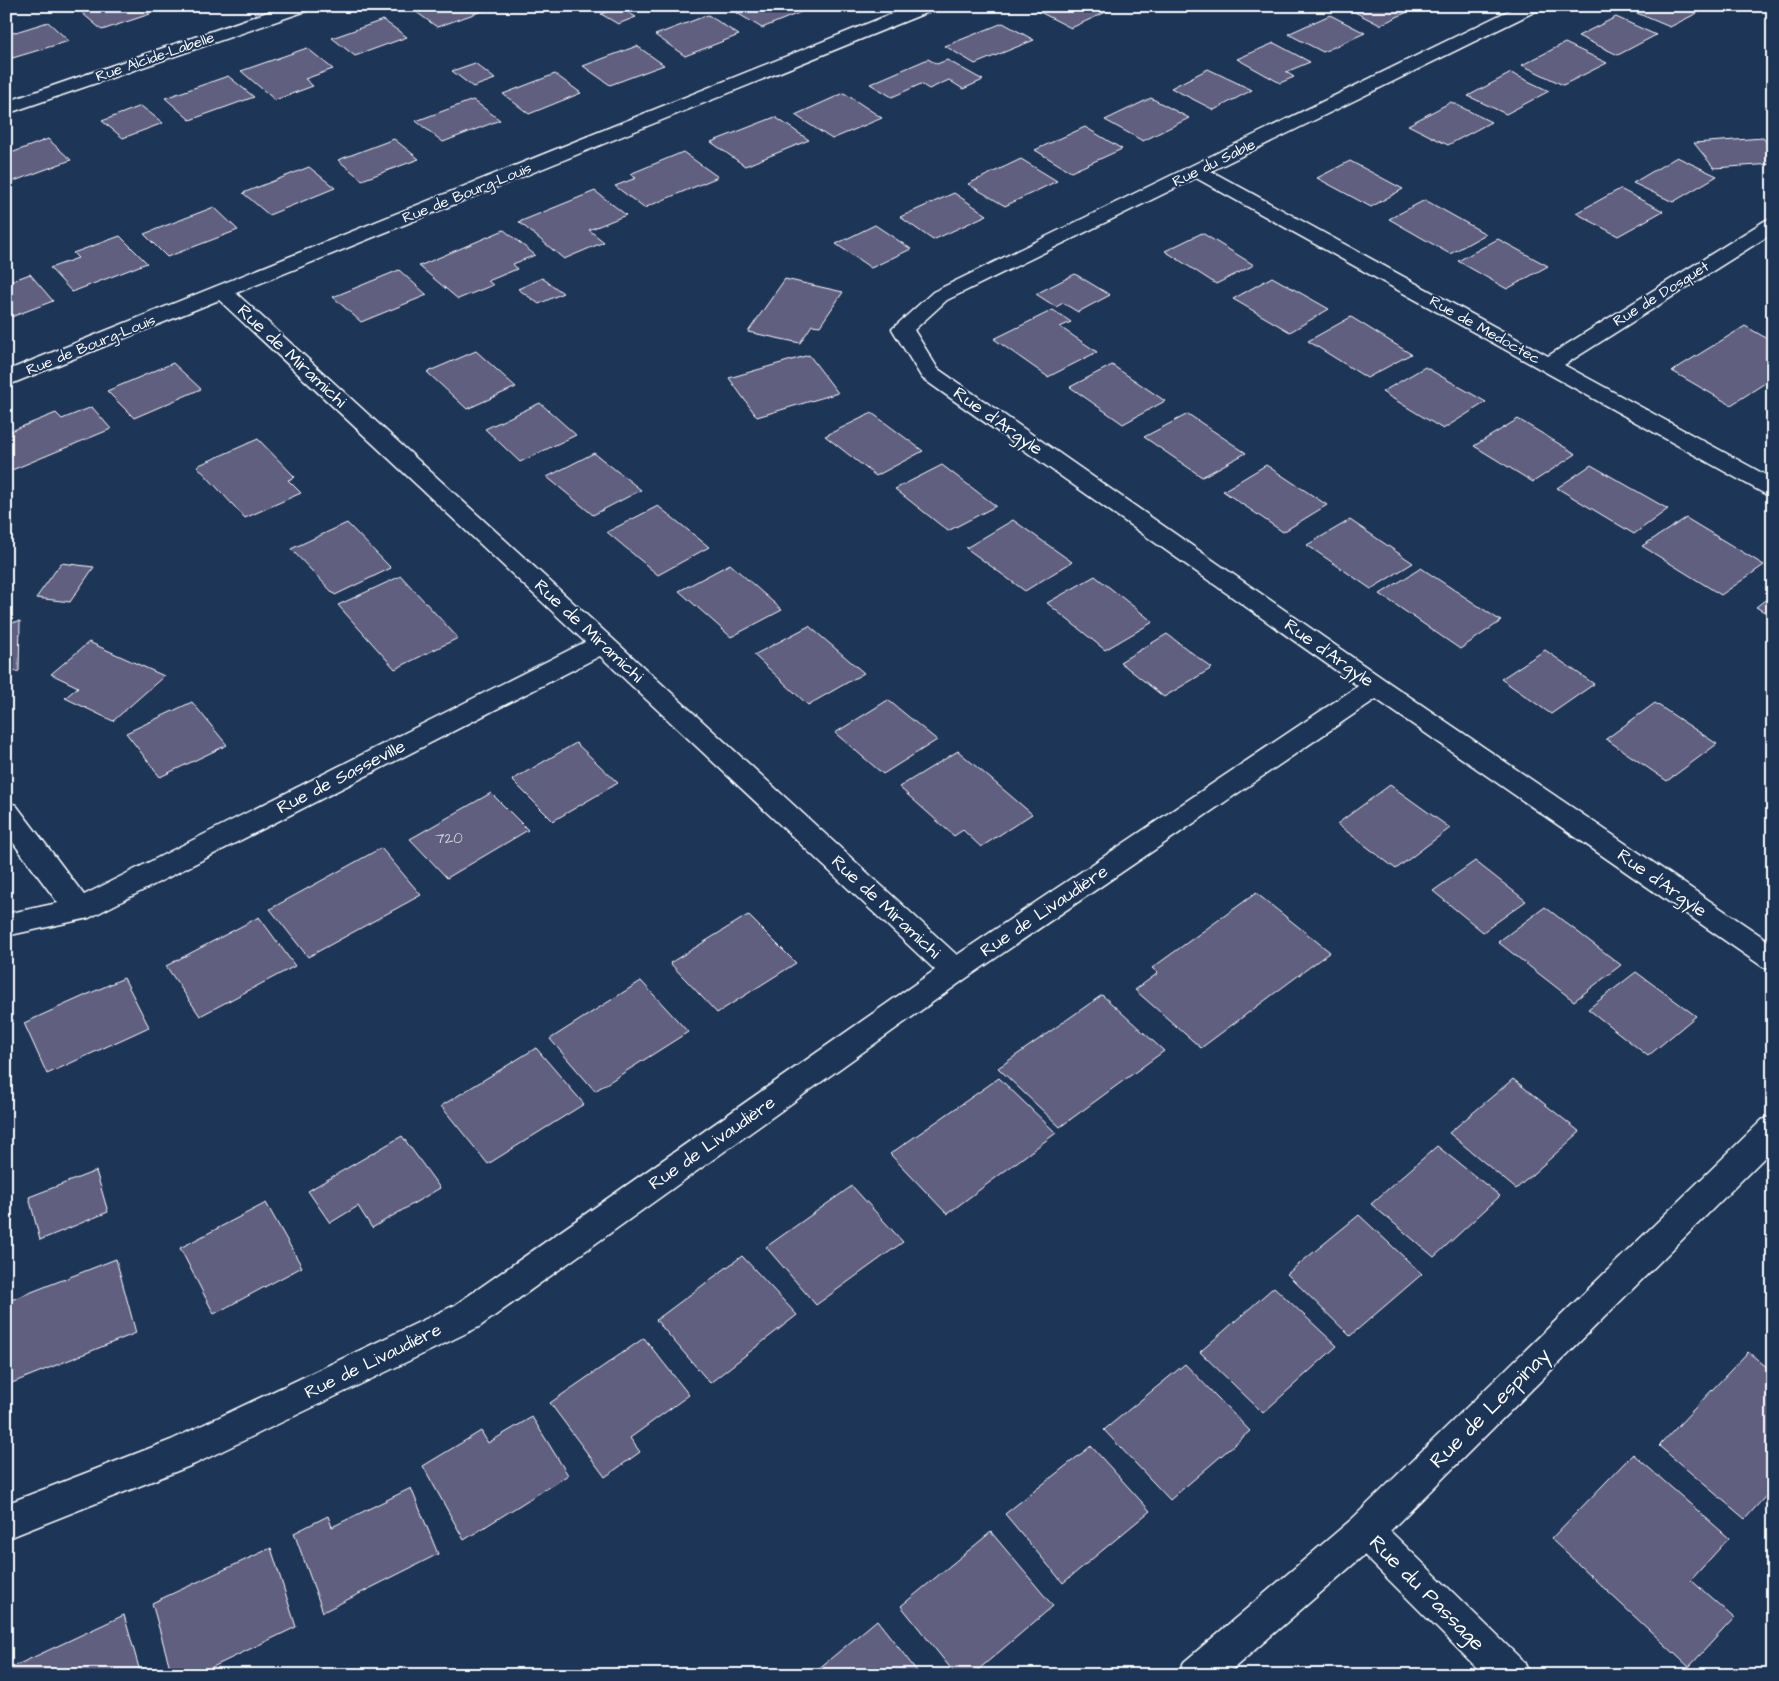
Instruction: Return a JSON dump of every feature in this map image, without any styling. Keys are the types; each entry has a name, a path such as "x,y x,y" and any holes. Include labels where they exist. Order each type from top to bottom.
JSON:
{"street":[{"name":"Rue Alcide-Labelle","path":"6,108 303,6"},
{"name":"Rue de Bourg-Louis","path":"6,379 927,6"},
{"name":"Rue du Sable","path":"903,329 940,296 1197,172 1532,6"},
{"name":"Rue de Medoctec","path":"1197,172 1773,489"},
{"name":"Rue de Dosquet","path":"1549,365 1773,224"},
{"name":"Rue de Miramichi","path":"223,292 955,971"},
{"name":"Rue d'Argyle","path":"903,329 930,373 1376,686 1773,959"},
{"name":"Rue de Sasseville","path":"6,925 79,910 604,644"},
{"name":"Rue de Livaudière","path":"6,1522 183,1452 467,1316 955,971 1376,686"},
{"path":"6,812 79,910"},
{"name":"Rue de Lespinay","path":"1197,1675 1365,1532 1773,1129"},
{"name":"Rue du Passage","path":"1365,1532 1511,1675"}],"building":[{"path":"102,6 141,6 150,14 102,30 82,13"},
{"path":"419,6 484,6 488,9 437,27 412,9"},
{"path":"741,6 808,6 811,8 762,28 732,10"},
{"path":"1035,6 1117,7 1071,28 1032,8"},
{"path":"1420,6 1380,25 1345,7"},
{"path":"1642,6 1709,7 1670,27 1632,11"},
{"path":"618,7 636,17 618,24 601,14"},
{"path":"708,15 739,35 685,56 655,35"},
{"path":"1330,15 1365,33 1323,52 1288,34"},
{"path":"1616,17 1656,35 1618,55 1578,36"},
{"path":"383,20 407,37 355,56 332,38"},
{"path":"48,22 69,41 6,60 6,35"},
{"path":"1003,23 1034,40 975,64 945,46"},
{"path":"1274,43 1310,62 1286,72 1294,77 1280,83 1237,59"},
{"path":"1565,43 1607,63 1563,85 1522,65"},
{"path":"637,46 664,65 610,85 583,66"},
{"path":"307,48 333,69 305,79 313,86 275,100 241,71"},
{"path":"928,59 937,64 947,60 983,80 963,89 949,80 929,89 921,84 892,97 870,84"},
{"path":"475,63 495,79 473,87 452,71"},
{"path":"1208,69 1252,90 1214,110 1171,88"},
{"path":"1511,73 1549,91 1506,114 1468,96"},
{"path":"555,74 581,93 529,114 503,94"},
{"path":"228,76 254,97 190,120 165,98"},
{"path":"844,93 882,118 832,139 795,115"},
{"path":"1151,98 1189,118 1143,141 1105,120"},
{"path":"473,100 500,120 443,142 416,121"},
{"path":"1451,102 1491,122 1448,145 1408,125"},
{"path":"141,106 163,123 123,138 102,121"},
{"path":"775,117 809,140 745,166 711,142"},
{"path":"1085,127 1122,149 1071,172 1035,150"},
{"path":"1763,138 1773,150 1773,164 1714,168 1694,143"},
{"path":"48,139 71,160 6,184 6,155"},
{"path":"394,139 419,159 362,180 338,160"},
{"path":"683,152 718,177 644,208 615,186 636,178 630,174"},
{"path":"1677,157 1717,176 1673,202 1633,183"},
{"path":"1021,159 1057,181 1005,206 968,184"},
{"path":"1350,161 1403,189 1371,207 1317,178"},
{"path":"309,167 335,188 269,215 243,193"},
{"path":"1620,189 1663,211 1618,236 1576,213"},
{"path":"595,191 626,215 589,230 604,242 564,259 519,222"},
{"path":"954,193 987,215 933,240 900,217"},
{"path":"1425,200 1486,234 1450,254 1389,219"},
{"path":"214,207 238,230 167,257 144,234"},
{"path":"875,225 911,249 871,268 836,244"},
{"path":"504,230 535,255 513,264 517,269 488,281 493,285 458,299 419,266"},
{"path":"1202,233 1254,265 1216,284 1165,251"},
{"path":"120,236 147,263 72,292 50,268 78,258 73,253"},
{"path":"1498,239 1548,266 1507,289 1458,261"},
{"path":"399,270 427,295 361,322 333,297"},
{"path":"30,274 53,301 6,319 6,283"},
{"path":"1075,274 1110,295 1078,312 1063,303 1056,307 1036,294"},
{"path":"1272,277 1329,309 1290,332 1233,299"},
{"path":"542,278 563,293 539,304 518,289"},
{"path":"785,279 843,292 820,326 812,325 800,343 748,332"},
{"path":"1053,310 1071,322 1060,327 1097,352 1048,377 994,339"},
{"path":"1351,317 1411,354 1367,378 1308,341"},
{"path":"1745,326 1773,342 1773,378 1731,405 1672,371"},
{"path":"476,351 516,387 467,409 427,372"},
{"path":"809,355 838,393 757,417 729,378"},
{"path":"173,363 201,389 134,418 107,391"},
{"path":"1112,365 1165,401 1123,424 1070,387"},
{"path":"1425,367 1486,402 1443,429 1382,392"},
{"path":"540,403 576,435 520,462 485,429"},
{"path":"92,407 111,429 12,470 6,464 6,433 56,413 62,419"},
{"path":"872,413 923,451 876,476 825,436"},
{"path":"1188,414 1246,453 1202,477 1144,437"},
{"path":"1518,419 1576,454 1533,482 1474,446"},
{"path":"258,439 295,477 288,480 301,493 245,518 197,466"},
{"path":"594,453 641,490 593,515 547,477"},
{"path":"942,465 996,506 948,531 895,489"},
{"path":"1266,465 1327,505 1283,532 1223,491"},
{"path":"1591,465 1668,509 1634,534 1557,488"},
{"path":"658,506 709,547 658,575 607,532"},
{"path":"1686,518 1764,565 1721,595 1642,546"},
{"path":"1013,520 1072,562 1025,591 966,548"},
{"path":"1350,520 1413,563 1371,589 1307,545"},
{"path":"347,523 391,568 335,595 291,549"},
{"path":"61,563 94,567 70,602 36,598"},
{"path":"730,564 782,610 731,637 679,591"},
{"path":"1421,568 1501,621 1460,649 1380,594"},
{"path":"401,576 458,638 395,669 338,605"},
{"path":"1095,576 1153,622 1105,650 1047,603"},
{"path":"1773,594 1773,617 1756,607"},
{"path":"20,621 19,671 6,673 6,624"},
{"path":"809,626 864,673 808,705 754,655"},
{"path":"1167,634 1212,668 1164,697 1120,662"},
{"path":"89,642 164,676 113,721 65,698 78,687 51,674"},
{"path":"1545,650 1594,684 1551,714 1501,679"},
{"path":"888,700 937,740 883,774 835,733"},
{"path":"192,702 227,745 160,777 126,733"},
{"path":"1655,703 1717,744 1667,781 1606,739"},
{"path":"576,743 618,783 553,821 512,780"},
{"path":"958,751 1032,814 981,847 963,830 954,836 899,787"},
{"path":"1390,785 1450,828 1396,869 1337,824"},
{"path":"491,793 528,830 447,878 410,839"},
{"path":"381,848 421,895 308,957 270,909"},
{"path":"1475,861 1526,901 1483,932 1433,891"},
{"path":"1256,893 1330,952 1201,1048 1135,990 1158,973 1152,968"},
{"path":"1545,907 1621,965 1574,1001 1498,942"},
{"path":"748,915 796,963 717,1013 670,963"},
{"path":"259,917 295,966 200,1016 166,966"},
{"path":"1636,972 1696,1016 1648,1056 1588,1009"},
{"path":"124,978 149,1027 47,1074 24,1023"},
{"path":"641,981 688,1032 595,1091 550,1039"},
{"path":"1102,995 1164,1051 1060,1127 998,1068"},
{"path":"536,1048 584,1104 488,1164 441,1106"},
{"path":"999,1078 1056,1133 947,1214 890,1154"},
{"path":"1513,1079 1580,1132 1516,1189 1449,1133"},
{"path":"402,1136 440,1188 372,1228 358,1206 330,1223 308,1191"},
{"path":"1437,1146 1500,1196 1434,1257 1371,1204"},
{"path":"96,1171 108,1212 40,1240 29,1197"},
{"path":"852,1186 903,1242 816,1305 766,1247"},
{"path":"266,1203 302,1267 214,1314 180,1248"},
{"path":"1359,1215 1422,1274 1350,1336 1287,1274"},
{"path":"742,1256 797,1315 710,1383 656,1320"},
{"path":"116,1259 136,1333 7,1385 6,1302"},
{"path":"1274,1287 1337,1346 1263,1413 1200,1352"},
{"path":"644,1338 689,1395 630,1438 640,1452 605,1477 550,1403"},
{"path":"1748,1352 1773,1372 1773,1488 1745,1519 1659,1446"},
{"path":"1185,1364 1250,1431 1170,1500 1104,1430"},
{"path":"532,1417 568,1475 464,1540 423,1466 481,1431 488,1443"},
{"path":"1091,1446 1150,1511 1063,1583 1005,1514"},
{"path":"1633,1454 1729,1538 1691,1580 1734,1618 1689,1667 1551,1539"},
{"path":"411,1488 438,1554 323,1612 294,1533 328,1516 332,1527"},
{"path":"991,1532 1053,1606 972,1675 956,1675 901,1606"},
{"path":"271,1548 296,1627 196,1675 172,1675 152,1603"},
{"path":"124,1615 141,1675 6,1675 6,1670"},
{"path":"877,1620 920,1675 811,1675"}]}
